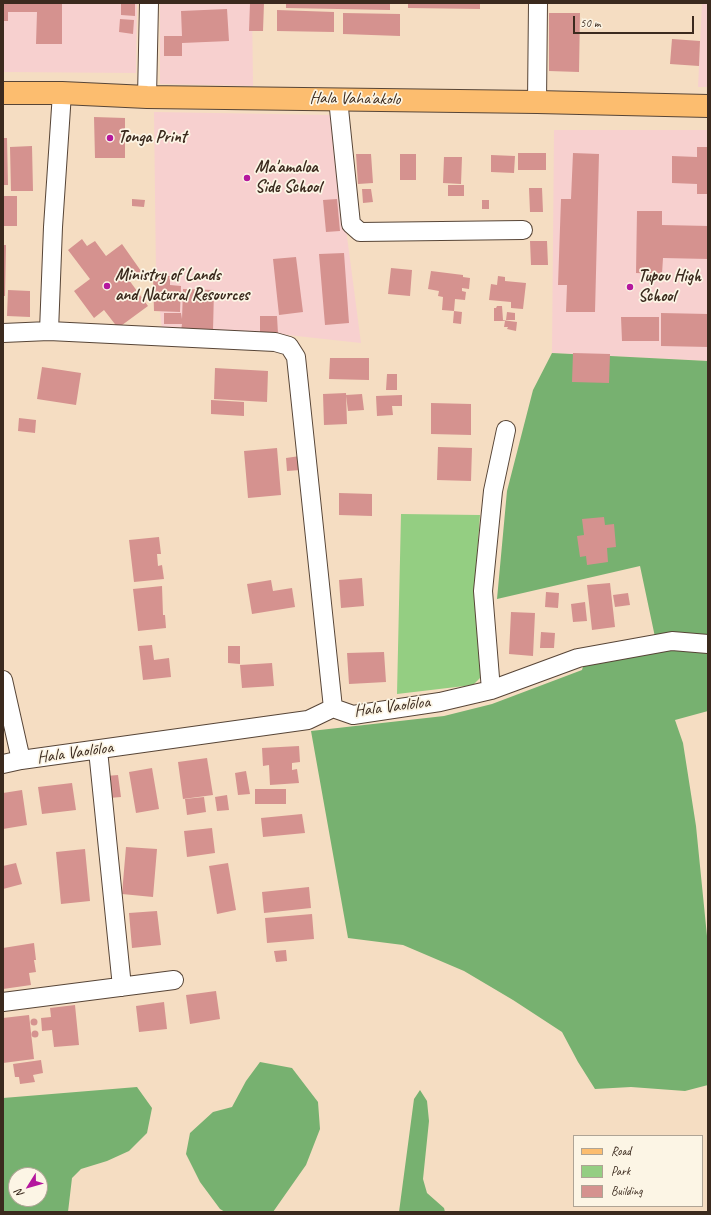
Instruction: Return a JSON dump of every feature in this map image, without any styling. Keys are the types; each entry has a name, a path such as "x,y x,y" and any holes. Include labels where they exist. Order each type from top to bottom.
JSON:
{"main road":[{"name":"Hala Vaha'akolo","path":"3,93 62,93 147,97 537,102 708,106"}],"street":[{"path":"147,97 149,3"},
{"path":"537,102 538,3"},
{"path":"49,331 53,227 62,93"},
{"path":"338,99 351,224 360,232 523,230"},
{"path":"3,333 49,331 275,342 288,346 296,357 333,708"},
{"path":"491,690 483,591 493,491 506,430"},
{"name":"Hala Vaolōloa","path":"3,764 21,760 308,720 333,708 353,715 440,702 491,690 578,658 672,641 708,644"},
{"path":"3,680 21,760"},
{"path":"98,750 122,987"},
{"path":"3,1002 174,980"}],"shaded area":[{"path":"3,3 137,3 136,73 3,72"},
{"path":"160,3 252,3 253,86 160,84"},
{"path":"702,3 708,3 708,87 698,87"},
{"name":"Ma'amaloa Side School","path":"154,112 331,115 361,343 278,334 162,329 156,277"},
{"name":"Tupou High School","path":"554,130 708,130 708,361 552,353"}],"green space":[{"path":"552,353 708,361 708,711 675,720 683,743 696,826 708,946 708,1085 685,1091 631,1087 595,1089 562,1032 513,1000 464,971 403,945 348,938 311,731 444,716 492,704 582,670 588,650 655,637 640,566 497,599 507,491 533,390"},
{"path":"401,514 480,515 475,585 481,677 473,685 397,694"},
{"path":"260,1062 292,1068 318,1102 320,1129 306,1165 273,1212 225,1212 220,1209 200,1182 186,1154 190,1133 213,1112 232,1107 246,1081"},
{"path":"137,1087 152,1108 147,1133 129,1151 107,1161 81,1169 72,1178 68,1212 3,1212 3,1098"},
{"path":"420,1090 427,1101 429,1121 423,1179 427,1193 444,1208 445,1212 399,1212 414,1099"}],"building":[{"path":"3,3 62,3 62,44 36,44 37,12 8,12 8,21 3,21"},
{"path":"121,3 135,3 135,16 121,15"},
{"path":"250,3 264,3 263,31 249,31"},
{"path":"286,3 390,3 390,10 286,8"},
{"path":"408,3 480,3 480,9 408,8"},
{"path":"227,9 229,41 182,43 182,56 164,56 164,36 182,36 181,11"},
{"path":"277,10 334,12 334,32 277,31"},
{"path":"343,13 400,14 400,36 343,34"},
{"path":"549,13 580,13 579,72 549,71"},
{"path":"120,19 134,20 133,34 119,32"},
{"path":"672,39 700,41 699,66 670,64"},
{"name":"Tonga Print","path":"94,117 125,118 125,158 95,158"},
{"path":"3,138 7,138 8,185 3,185"},
{"path":"32,146 33,191 11,191 10,147"},
{"path":"697,147 708,147 708,194 697,194 697,184 672,183 672,156 697,157"},
{"path":"518,153 546,153 546,170 518,170"},
{"path":"573,153 599,154 595,312 566,312 567,285 558,285 561,199 571,199"},
{"path":"356,154 371,154 373,183 358,184"},
{"path":"400,154 416,154 416,180 400,180"},
{"path":"491,155 515,156 514,173 491,172"},
{"path":"444,157 462,157 461,184 443,183"},
{"path":"448,185 464,185 464,196 448,196"},
{"path":"529,188 542,188 543,212 530,212"},
{"path":"362,189 371,189 373,202 363,203"},
{"path":"3,196 17,196 17,226 3,226"},
{"path":"132,199 145,200 144,207 132,206"},
{"path":"337,199 340,231 326,232 323,200"},
{"path":"482,200 489,200 489,209 482,209"},
{"path":"637,211 662,211 662,225 708,226 708,259 663,258 662,274 636,273"},
{"name":"Ministry of Lands and Natural Resources","path":"82,239 87,246 95,241 106,256 122,244 141,271 129,280 148,306 118,328 104,310 94,318 74,291 90,279 68,250"},
{"path":"530,241 547,241 548,265 531,265"},
{"path":"3,245 6,245 5,296 3,296"},
{"path":"344,253 349,323 325,325 319,254"},
{"path":"296,257 303,312 279,315 273,259"},
{"path":"391,268 412,270 410,296 388,294"},
{"path":"431,271 463,275 463,277 470,278 469,289 462,288 462,291 466,292 465,300 455,299 454,311 442,310 443,297 438,296 439,291 428,289"},
{"path":"153,276 170,276 170,285 181,286 180,312 154,311"},
{"path":"498,276 505,277 505,281 526,283 523,309 511,308 511,302 489,300 491,284 497,285"},
{"path":"183,289 214,290 213,331 181,331 182,324 164,324 164,313 181,313 182,319"},
{"path":"8,290 30,291 30,317 7,316"},
{"path":"497,306 502,306 502,320 517,322 516,331 507,329 508,327 504,327 505,321 494,321 494,308"},
{"path":"454,311 462,312 461,324 453,323"},
{"path":"507,312 515,313 515,320 506,320"},
{"path":"661,313 708,314 708,347 661,346"},
{"path":"260,316 277,316 278,334 260,334"},
{"path":"621,317 659,317 659,341 622,341"},
{"path":"573,353 610,354 609,383 572,382"},
{"path":"330,358 369,358 369,380 329,379"},
{"path":"42,367 81,373 76,405 37,399"},
{"path":"215,368 268,371 267,402 214,399"},
{"path":"387,374 397,374 397,390 386,390"},
{"path":"346,393 347,424 324,425 323,394"},
{"path":"362,394 364,410 348,411 346,395"},
{"path":"402,395 402,406 392,406 393,415 377,416 376,396"},
{"path":"211,400 244,402 244,416 211,414"},
{"path":"431,403 471,404 471,435 431,434"},
{"path":"19,418 36,420 35,433 18,431"},
{"path":"438,447 472,448 471,481 437,480"},
{"path":"277,448 281,495 248,498 244,451"},
{"path":"300,456 301,470 287,471 286,458"},
{"path":"339,493 372,494 372,516 339,515"},
{"path":"604,517 605,525 614,524 616,547 607,548 608,562 587,565 586,556 580,557 577,536 584,535 582,519"},
{"path":"159,537 161,554 157,554 158,566 162,565 164,579 134,582 129,540"},
{"path":"362,578 364,606 341,608 339,580"},
{"path":"271,580 273,591 292,588 295,607 252,614 247,584"},
{"path":"610,583 615,627 592,630 587,585"},
{"path":"162,586 163,615 165,615 166,628 138,631 133,589"},
{"path":"546,592 559,593 558,608 545,607"},
{"path":"628,593 630,605 615,607 613,595"},
{"path":"585,602 587,621 573,622 571,604"},
{"path":"511,612 535,613 533,656 509,654"},
{"path":"541,632 555,633 554,648 540,648"},
{"path":"152,645 154,660 169,658 171,677 143,680 139,646"},
{"path":"228,646 240,646 240,664 228,663"},
{"path":"384,652 386,682 349,684 347,653"},
{"path":"272,663 274,686 242,688 240,665"},
{"path":"299,746 300,762 292,763 292,770 297,769 299,783 270,785 269,765 263,766 262,748"},
{"path":"207,758 213,795 183,799 178,762"},
{"path":"152,768 159,809 136,813 129,772"},
{"path":"246,771 250,794 238,795 235,773"},
{"path":"118,775 121,797 109,798 106,776"},
{"path":"72,783 76,810 42,814 38,787"},
{"path":"255,789 286,789 286,804 255,804"},
{"path":"22,790 27,825 3,829 3,793"},
{"path":"227,795 229,810 217,811 215,797"},
{"path":"204,797 206,812 187,815 185,799"},
{"path":"302,814 305,833 263,837 261,818"},
{"path":"212,828 215,853 187,857 184,831"},
{"path":"126,847 157,849 153,897 122,894"},
{"path":"85,849 90,901 61,904 56,852"},
{"path":"16,863 22,884 3,889 3,866"},
{"path":"228,863 236,910 217,914 209,866"},
{"path":"309,887 311,908 264,913 262,892"},
{"path":"157,911 161,945 132,948 129,913"},
{"path":"312,914 314,939 267,943 265,918"},
{"path":"34,943 36,972 29,973 31,985 3,989 3,948"},
{"path":"286,950 287,961 276,962 274,951"},
{"path":"216,991 220,1019 190,1024 186,995"},
{"path":"164,1002 167,1029 139,1032 136,1006"},
{"path":"75,1005 79,1045 54,1047 52,1030 42,1031 41,1018 51,1017 50,1008"},
{"path":"29,1015 34,1059 3,1063 3,1018"},
{"path":"34,1018 37,1019 37,1025 34,1026 31,1025 30,1022 31,1019"},
{"path":"35,1030 38,1031 38,1037 35,1038 32,1037 31,1034 32,1031"},
{"path":"41,1060 43,1073 33,1075 35,1082 20,1084 19,1077 15,1077 13,1064"}],"place":[{"name":"Tonga Print","path":"110,138"},
{"name":"Ma'amaloa Side School","path":"247,178"},
{"name":"Ministry of Lands and Natural Resources","path":"107,286"},
{"name":"Tupou High School","path":"630,287"}]}
